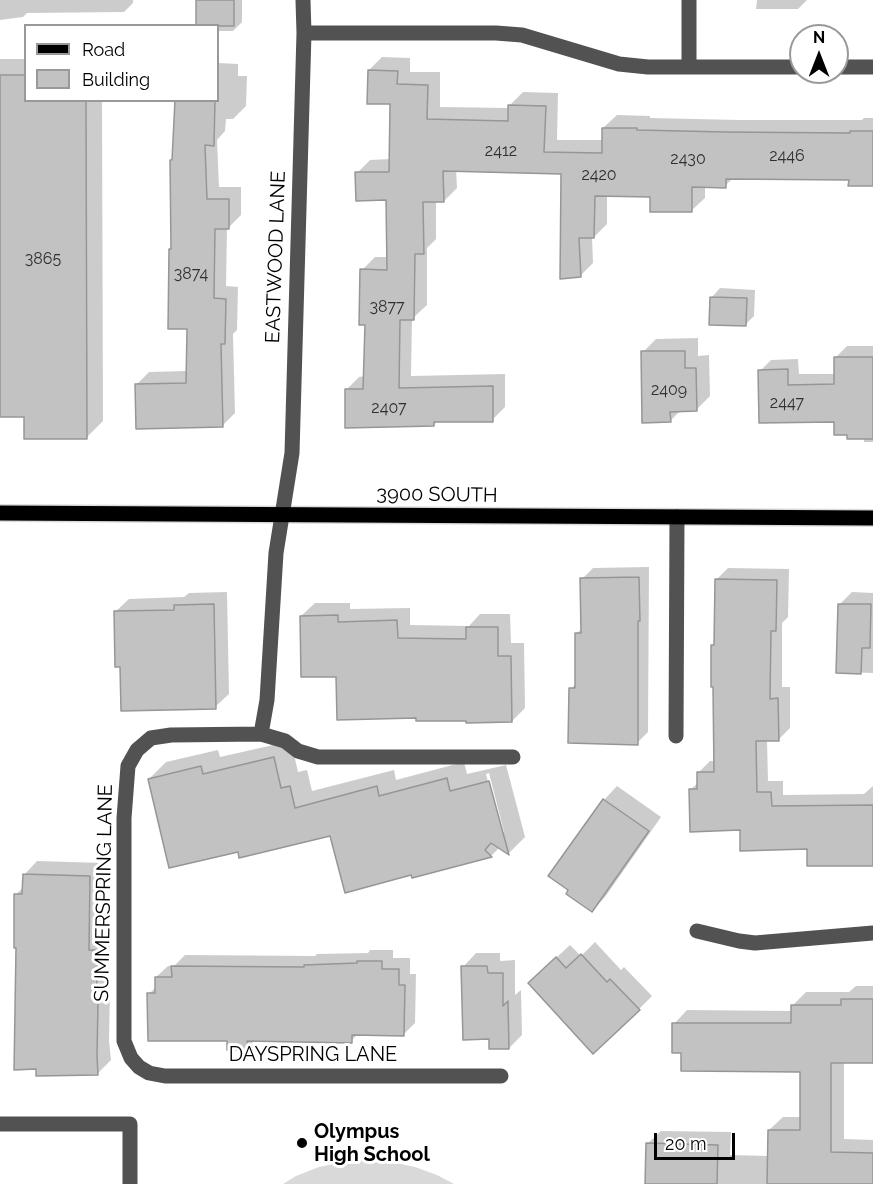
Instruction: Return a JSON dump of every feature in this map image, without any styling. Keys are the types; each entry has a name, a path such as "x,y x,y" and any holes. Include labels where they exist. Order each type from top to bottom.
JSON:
{"main road":[{"name":"3900 SOUTH","path":"0,513 873,518"}],"street":[{"name":"EASTWOOD LANE","path":"283,514 292,453 304,33 303,0"},
{"path":"689,0 689,67"},
{"path":"304,33 496,33 522,35 619,64 648,68 789,67"},
{"path":"849,67 873,67"},
{"path":"261,734 267,700 276,553 283,514"},
{"path":"676,736 677,517"},
{"name":"SUMMERSPRING LANE","path":"131,1058 124,1041 123,1019 124,818 128,766 137,750 151,738 171,735 261,734 285,741 298,751 318,757 513,757"},
{"path":"697,931 754,943 873,933"},
{"name":"DAYSPRING LANE","path":"131,1058 149,1073 165,1076 501,1076"},
{"path":"0,1124 130,1124 130,1184"}],"shaded area":[{"path":"369,1160 415,1167 454,1184 283,1184 319,1167"}],"building":[{"path":"196,0 234,0 234,26 196,24"},
{"path":"368,70 398,71 397,84 428,85 427,119 508,121 508,105 546,106 544,152 602,153 602,128 726,132 850,133 850,131 873,131 873,186 848,186 849,180 726,179 726,188 692,187 692,212 650,212 650,197 595,196 594,238 579,238 581,277 560,279 561,174 443,171 444,202 423,202 424,254 415,254 414,320 400,320 399,388 493,386 493,422 434,422 434,426 345,428 345,389 363,389 365,325 359,325 360,269 387,270 386,200 356,201 355,172 389,172 390,104 367,104"},
{"path":"0,75 24,75 24,102 86,102 87,439 24,439 24,417 0,417"},
{"path":"175,102 215,102 214,146 205,145 207,199 229,199 229,229 215,229 214,298 226,299 225,344 221,344 223,427 136,429 135,384 186,383 187,329 168,329 169,249 171,249 170,160 172,160"},
{"path":"710,297 747,298 746,326 709,325"},
{"path":"641,351 685,351 685,368 696,368 697,411 670,412 671,422 642,423"},
{"path":"834,357 873,357 873,439 847,439 847,435 834,435 834,422 759,423 758,370 788,369 788,385 834,384"},
{"path":"639,577 638,745 568,743 569,688 575,688 575,633 581,633 580,578"},
{"path":"715,579 777,580 776,631 771,631 770,699 778,698 779,741 756,741 757,792 771,792 772,806 873,805 873,866 807,866 807,849 740,851 740,830 690,832 689,789 697,789 697,772 714,772 711,645 714,645"},
{"path":"214,604 216,709 121,711 120,667 115,667 114,611 174,610 174,605"},
{"path":"838,604 871,604 870,648 862,648 861,674 836,673"},
{"path":"338,615 338,622 397,620 398,638 466,639 466,627 498,627 498,656 511,656 512,722 416,721 416,718 337,720 336,677 301,677 300,616"},
{"path":"274,757 281,788 290,786 295,808 377,786 379,796 447,778 450,791 489,781 509,855 491,843 485,850 492,857 345,893 330,836 239,858 238,852 169,868 148,779 201,766 203,774"},
{"path":"603,799 649,831 592,912 566,894 568,890 548,876"},
{"path":"23,874 90,876 89,950 98,950 96,1003 98,1003 98,1075 36,1076 36,1069 14,1070 16,948 14,948 14,894 22,894"},
{"path":"581,954 607,982 610,979 640,1010 593,1054 528,983 556,957 566,968"},
{"path":"357,961 382,961 382,969 399,969 399,985 405,985 404,1036 352,1035 352,1043 247,1041 248,1050 227,1050 227,1041 148,1041 147,993 155,993 155,977 172,977 171,966 304,967 304,965 357,963"},
{"path":"461,966 487,966 488,973 503,973 503,1006 508,1001 509,1049 489,1049 489,1039 463,1040"},
{"path":"841,999 873,999 873,1063 831,1063 831,1152 873,1153 873,1184 767,1184 768,1130 800,1130 800,1072 681,1071 681,1053 672,1053 672,1023 791,1023 791,1005 841,1005"},
{"path":"646,1143 718,1145 717,1184 645,1184"}],"place":[{"name":"Olympus High School","path":"302,1143"}]}
